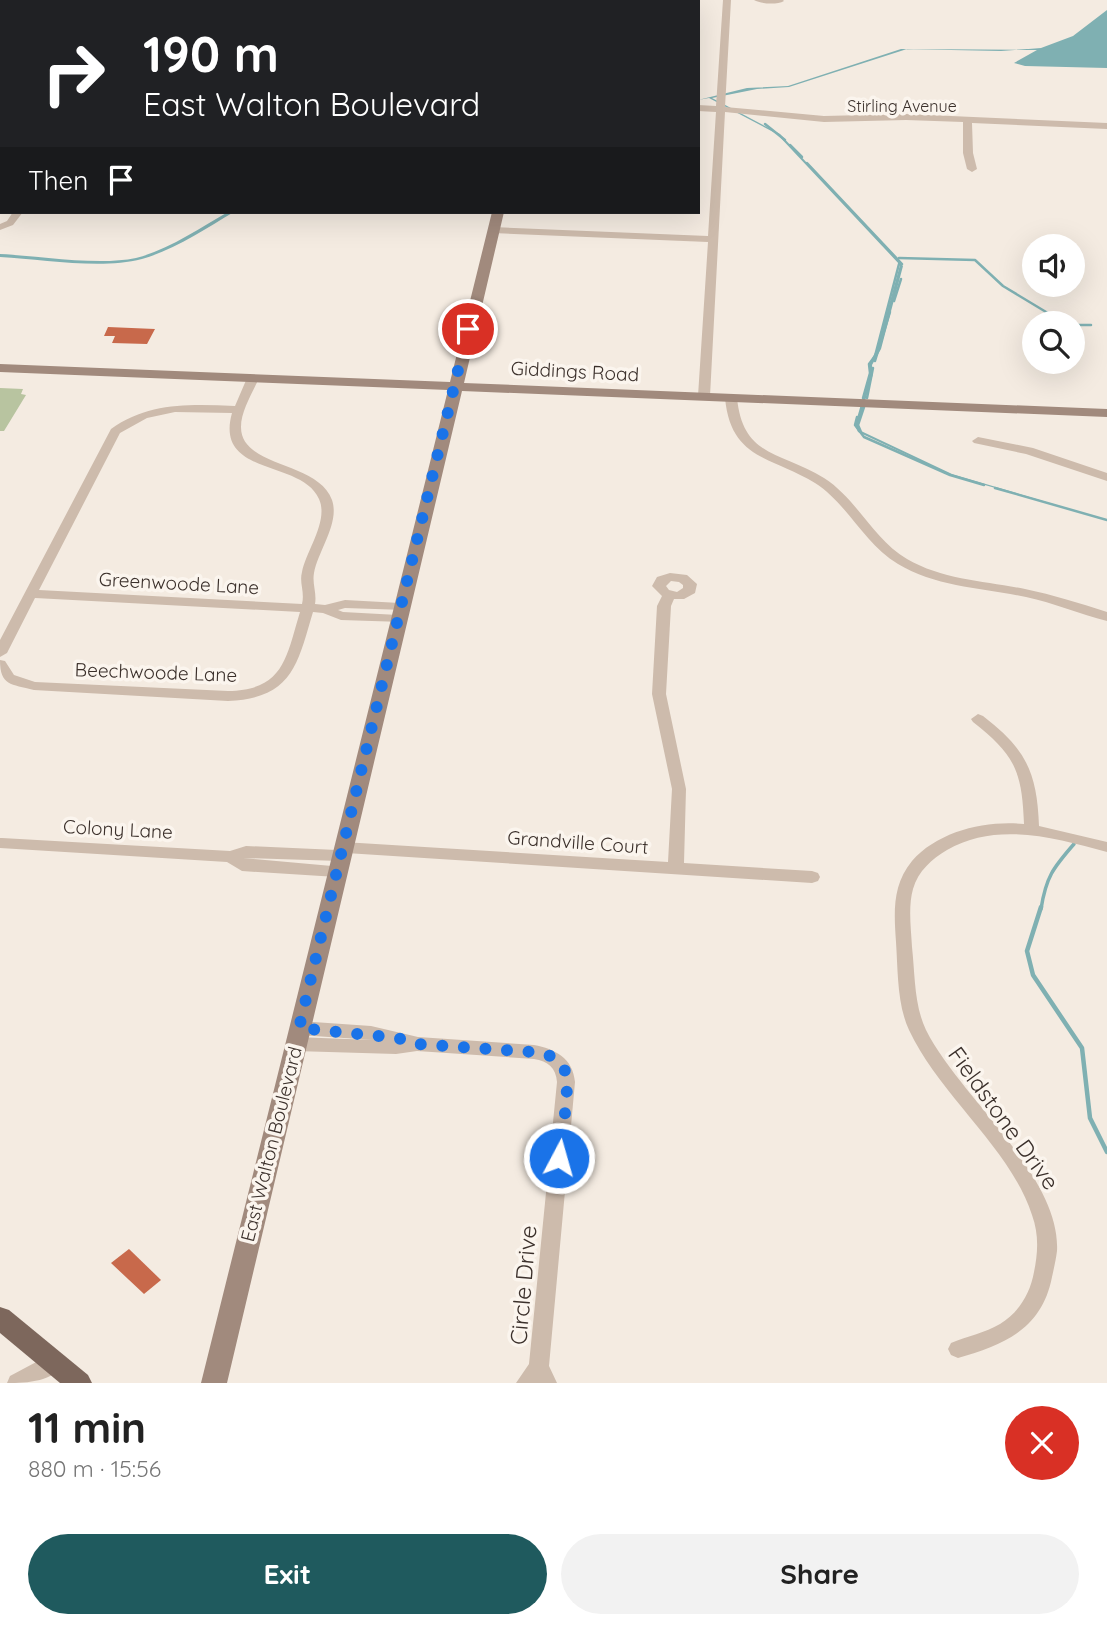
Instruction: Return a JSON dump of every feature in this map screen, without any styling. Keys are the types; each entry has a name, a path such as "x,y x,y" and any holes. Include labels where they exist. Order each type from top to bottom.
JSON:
{"main road":[{"name":"East Walton Boulevard","path":"214,1383 497,214"},
{"name":"Giddings Road","path":"0,368 1107,413"},
{"path":"0,1318 68,1373"}],"street":[{"path":"704,396 727,0"},
{"path":"758,0 780,1"},
{"name":"Stirling Avenue","path":"700,108 829,119 898,117 1107,126"},
{"path":"967,120 968,153 972,169"},
{"path":"0,227 10,223 17,214"},
{"path":"493,230 713,239"},
{"path":"0,653 107,442 117,428 177,408 241,410 253,378"},
{"path":"731,398 733,425 745,441 764,454 804,472 830,488 850,507 875,541 900,560 944,579 1038,596 1107,617"},
{"name":"Beechwoode Lane","path":"0,665 9,678 34,686 244,696 271,687 284,676 306,608 310,587 307,576 327,512 326,500 310,481 243,449 234,431 241,410"},
{"path":"978,441 1029,451 1107,477"},
{"name":"Greenwoode Lane","path":"30,594 325,609 341,616 399,613"},
{"path":"669,595 664,606 658,690 679,789 676,868"},
{"path":"978,719 999,735 1024,768 1031,793 1032,829"},
{"name":"Fieldstone Drive","path":"958,1349 1002,1335 1024,1315 1044,1277 1047,1260 1046,1233 1043,1214 1032,1190 1009,1156 944,1077 916,1028 908,994 903,894 919,863 948,842 985,830 1032,829 1058,833 1107,847"},
{"name":"Colony Lane","path":"2,843 231,857 242,865 340,858"},
{"name":"Grandville Court","path":"340,858 676,868 812,877"},
{"name":"Circle Drive","path":"297,1036 351,1048 367,1040 396,1047 416,1044 540,1052 555,1059 565,1071 543,1375 526,1383"},
{"path":"17,1383 68,1373"}],"green space":[{"path":"0,388 23,389 21,394 26,395 4,431 0,431"}],"water":[{"path":"1107,10 1107,68 1025,66 1014,63 1037,50 1016,50 1041,48 1073,36"},
{"path":"907,49 789,87 757,89 712,98 780,134 903,266 881,349 872,365 873,374 858,425 861,431 952,474 1107,520 950,475 858,432 855,425 870,373 869,364 877,349 900,265 777,134 709,98 700,100 747,88 788,86"},
{"path":"907,49 1016,50 1001,51"},
{"path":"225,214 231,214 178,245 142,259 126,262 90,264 0,257 0,254 104,261 136,258 172,244"}],"building":[{"path":"108,327 155,329 147,344 112,343 115,336 104,336"},
{"path":"129,1249 161,1280 144,1294 111,1263"}],"waterway":[{"path":"765,124 785,140"},
{"path":"790,145 802,157"},
{"path":"807,163 902,264"},
{"path":"899,258 975,260 1003,286 1044,311"},
{"path":"863,398 870,373 869,364 875,356 899,264"},
{"path":"894,301 901,279"},
{"path":"875,361 890,312"},
{"path":"1085,325 1091,325"},
{"path":"867,398 873,368"},
{"path":"861,432 858,425 864,407"},
{"path":"857,417 855,425 864,437 950,475 984,485"},
{"path":"995,488 1107,520"},
{"path":"1041,909 1051,874 1074,844"},
{"path":"1041,907 1027,951 1033,975 1082,1048 1090,1118 1107,1152"}],"route":[{"path":"468,329 299,1028 398,1038 416,1044 540,1052 550,1056 559,1062 567,1076 559,1158"}]}
